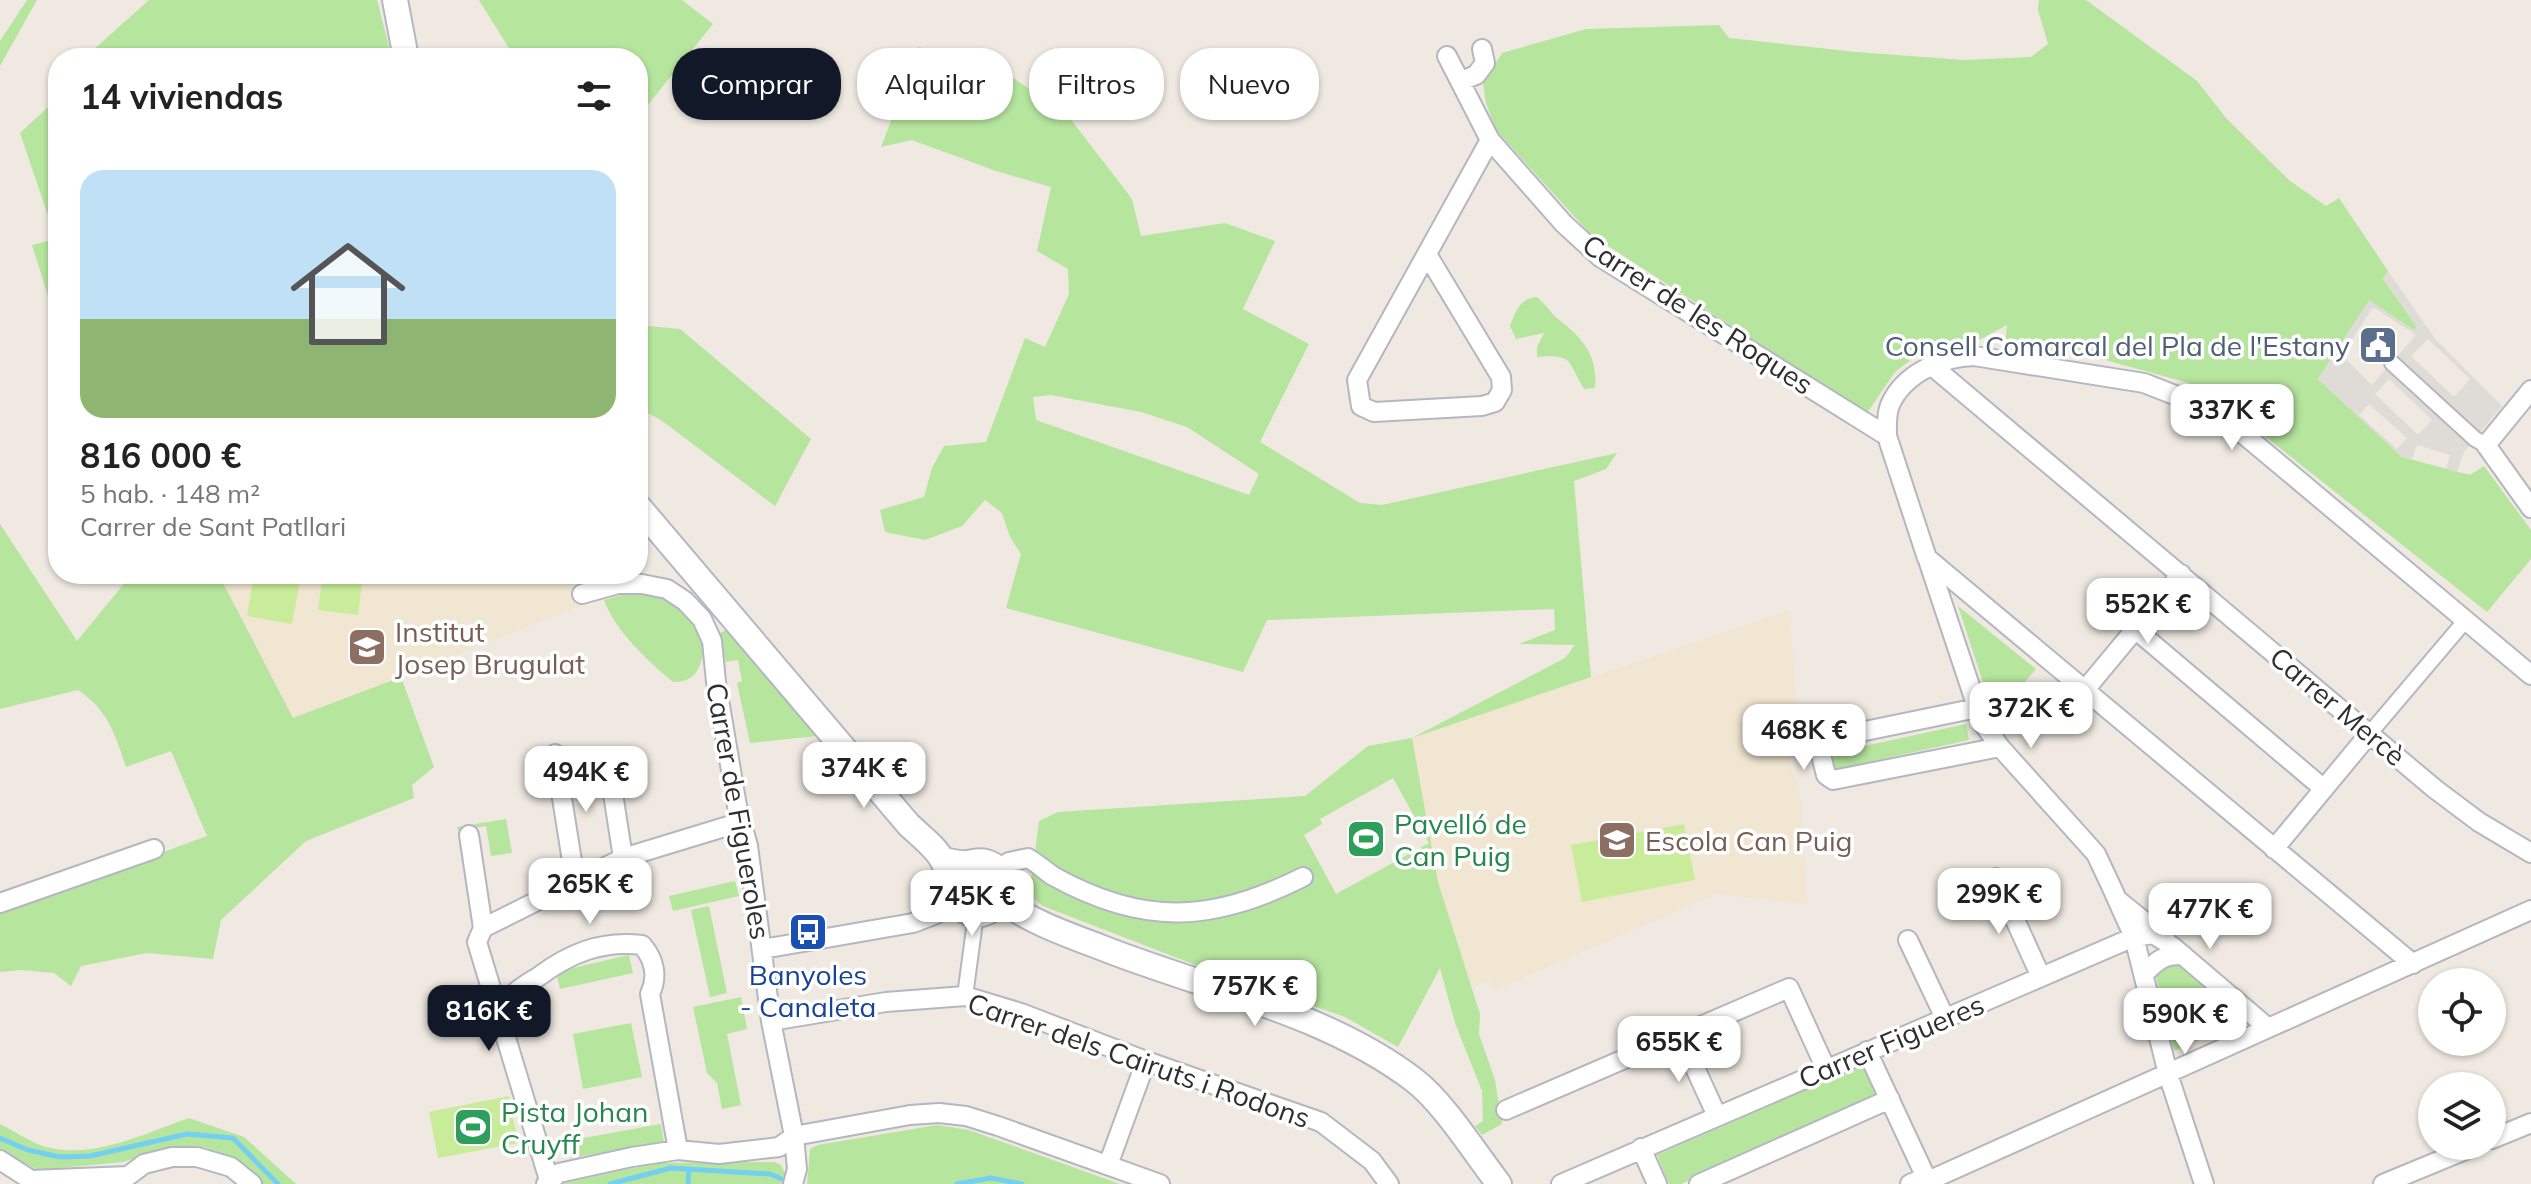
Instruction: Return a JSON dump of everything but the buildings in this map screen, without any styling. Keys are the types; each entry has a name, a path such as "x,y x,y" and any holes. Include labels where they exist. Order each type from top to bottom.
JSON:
{"street":[{"path":"395,0 404,48"},
{"path":"1461,81 1476,75 1485,63 1482,49"},
{"name":"Carrer de les Roques","path":"1447,56 1490,140 1564,224 1600,257 1887,436"},
{"path":"1428,256 1501,377 1502,390 1495,402 1482,406 1374,412 1361,406 1357,380 1490,140"},
{"path":"2204,1184 2168,1074 2134,937 2096,854 1983,724 1887,436 1890,404 1904,386 1931,365 1946,359 1974,356 2144,383 2195,403 2242,433 2531,675"},
{"path":"2392,363 2475,439 2486,445 2531,508"},
{"name":"Carrer Mercè","path":"1931,365 2479,822 2531,853"},
{"path":"2486,445 2531,390"},
{"path":"648,518 908,824 955,862 981,861 999,871 1004,885 1001,900 993,909 976,914 961,908 952,890"},
{"path":"1927,558 2413,964"},
{"path":"2084,691 2181,574"},
{"name":"Carrer de Figueroles","path":"582,594 618,584 642,584 667,589 685,601 702,619 712,641 716,682 748,846 771,1021 794,1136 797,1169 793,1184"},
{"path":"2274,849 2465,621"},
{"path":"2135,629 2324,789"},
{"path":"1977,708 1826,739 1819,747 1826,775 1833,780 2000,747"},
{"path":"555,754 575,880"},
{"path":"609,768 623,858"},
{"path":"483,928 623,858 741,822"},
{"path":"469,835 483,928 477,942 548,1182 559,1173 572,1169 678,1150 719,1154 779,1147 794,1136 910,1115 939,1113 966,1116 998,1126 1160,1184"},
{"path":"0,903 154,849"},
{"path":"999,871 1009,862 1028,858 1052,875 1108,902 1167,914 1228,906 1303,877"},
{"path":"763,949 913,923 936,914 952,890 955,862"},
{"path":"1996,878 2041,977"},
{"path":"2117,899 2267,1027"},
{"path":"1001,900 1055,929 1289,1015 1366,1048 1417,1082 1499,1184"},
{"path":"1867,1051 1890,1099 1922,1183 2531,910"},
{"path":"965,996 976,914"},
{"path":"2134,937 2153,934 2178,950"},
{"name":"Carrer Figueres","path":"1561,1184 2134,937"},
{"path":"1908,940 1945,1018"},
{"path":"503,1026 517,992 548,969 578,952 600,945 642,945 651,955 656,982 650,994 678,1150"},
{"path":"2144,974 2155,961 2178,950"},
{"path":"1506,1110 1789,988 1826,1069"},
{"name":"Carrer dels Cairuts i Rodons","path":"771,1021 886,1002 965,996 1021,1013 1146,1061 1321,1122 1372,1161 1389,1184"},
{"path":"1680,1035 1717,1116"},
{"path":"1108,1165 1146,1061"},
{"path":"1699,1184 1890,1099"},
{"path":"2506,1133 2531,1123"},
{"path":"1641,1148 1657,1184"},
{"path":"0,1160 29,1182 130,1180 144,1164 172,1157 197,1157 231,1167 252,1184"},
{"path":"2383,1184 2441,1160"}],"shaded area":[{"path":"2388,271 2436,340 2502,406 2464,452 2457,472 2446,469 2450,455 2417,445 2412,459 2402,457 2318,379 2369,300 2414,330 2417,327 2383,278","holes":["2373,307 2416,335 2372,385 2342,355","2428,339 2470,379 2454,397 2411,356","2389,379 2432,420 2418,435 2375,394","2369,404 2407,438 2397,449 2359,415"]},
{"name":"Institut Josep Brugulat","path":"223,584 578,584 586,604 293,719"},
{"name":"Escola Can Puig","path":"1790,610 1798,739 1788,758 1801,799 1807,904 1716,894 1495,990 1490,980 1470,989 1438,882 1412,738"}],"green space":[{"path":"27,0 37,0 0,66 0,41"},
{"path":"149,0 377,0 389,48 95,48"},
{"path":"479,0 682,0 713,24 694,48 672,48 672,75 648,105 648,48 509,48"},
{"path":"2039,0 2086,0 2197,81 2226,118 2290,181 2326,206 2339,198 2388,271 2383,279 2417,327 2414,330 2369,301 2318,379 2402,457 2470,475 2484,466 2531,530 2531,559 2487,612 2214,396 2189,383 2105,360 2005,344 2007,325 1981,339 1928,347 1895,372 1867,413 1591,235 1496,130 1486,103 1483,83 1502,53 1586,29 1719,25 1729,38 1856,52 1964,60 2031,57 2048,44 2038,10"},
{"path":"1013,78 1029,89 1029,120 1071,120 1132,199 1141,236 1225,223 1275,241 1243,309 1309,344 1260,442 1360,503 1382,505 1617,453 1606,469 1574,481 1591,677 1412,738 1565,658 1575,645 1519,644 1555,630 1554,609 1267,620 1243,672 1006,608 1021,554 1010,537 1002,513 985,500 962,526 925,540 885,532 880,510 924,497 932,468 944,446 986,442 1025,338 1045,347 1069,294 1068,269 1037,251 1051,187 996,171 912,140 881,147 891,120 1013,120","holes":["1051,395 1141,412 1187,427 1259,474 1249,495 1036,420 1033,397"]},
{"path":"48,107 48,215 20,133"},
{"path":"48,241 48,296 32,245"},
{"path":"1537,297 1582,341 1594,366 1595,388 1584,389 1571,365 1563,358 1537,357 1537,347 1544,333 1516,339 1510,326 1516,311 1526,300"},
{"path":"648,326 680,329 811,439 775,506 648,413"},
{"path":"0,524 77,641 124,584 224,584 293,718 401,677 434,767 412,785 414,798 306,841 221,920 213,959 147,953 81,966 71,986 54,973 0,972 0,912 207,836 171,751 126,767 114,733 103,714 78,690 0,709"},
{"path":"252,584 299,584 292,624 247,616"},
{"path":"322,584 362,584 358,615 318,610"},
{"path":"651,593 672,603 691,618 702,639 703,650 697,671 683,681 673,682 633,645 604,600"},
{"path":"1958,606 2036,669 1994,718 1994,716"},
{"path":"727,629 816,736 750,743 737,683 742,681 738,660 726,662 719,634"},
{"path":"1966,724 1969,740 1832,770 1828,754"},
{"path":"1412,738 1438,882 1480,1014 1479,1034 1495,1080 1502,1124 1482,1135 1475,1126 1483,1121 1482,1091 1455,1023 1440,968 1398,1047 1345,1017 1198,966 1043,906 1021,889 1032,875 1039,821 1058,812 1305,796 1368,746","holes":["1393,778 1429,843 1336,894 1304,835 1322,824 1320,819"]},
{"path":"506,819 512,853 491,856 486,826 458,831 457,827"},
{"path":"1684,824 1695,880 1582,902 1571,845"},
{"path":"735,881 739,896 673,911 669,896"},
{"path":"709,906 727,993 710,997 691,910"},
{"path":"629,955 633,973 560,989 556,972"},
{"path":"2181,963 2247,1019 2174,1051 2156,976 2164,964"},
{"path":"741,997 747,1029 727,1034 741,1105 722,1109 717,1083 707,1073 693,1007"},
{"path":"631,1023 642,1077 583,1089 573,1034"},
{"path":"1862,1065 1877,1098 1681,1184 1669,1184 1657,1155"},
{"name":"Pista Johan Cruyff","path":"509,1096 518,1143 438,1158 429,1112"},
{"path":"189,1118 244,1137 296,1184 261,1184 239,1165 204,1147 172,1147 123,1162 38,1170 0,1150 0,1124 50,1148 86,1150 121,1142"},
{"path":"661,1124 664,1142 570,1158 567,1141"},
{"path":"937,1125 969,1130 1120,1184 807,1184 810,1149 818,1145"},
{"path":"775,1162 781,1165 785,1173 781,1184 561,1184 656,1163"}],"waterway":[{"path":"0,1138 28,1150 60,1157 90,1156 187,1134 233,1138 278,1184"},
{"path":"610,1184 671,1168 770,1174 789,1182"},
{"path":"688,1184 689,1169"},
{"path":"957,1184 991,1178 1022,1184"}],"place":[{"name":"Consell Comarcal del Pla de l'Estany","path":"2378,345"},
{"name":"Institut Josep Brugulat","path":"367,647"},
{"name":"Pavelló de Can Puig","path":"1366,839"},
{"name":"Escola Can Puig","path":"1617,840"},
{"name":"Banyoles - Canaleta","path":"808,932"},
{"name":"Pista Johan Cruyff","path":"473,1127"}]}
